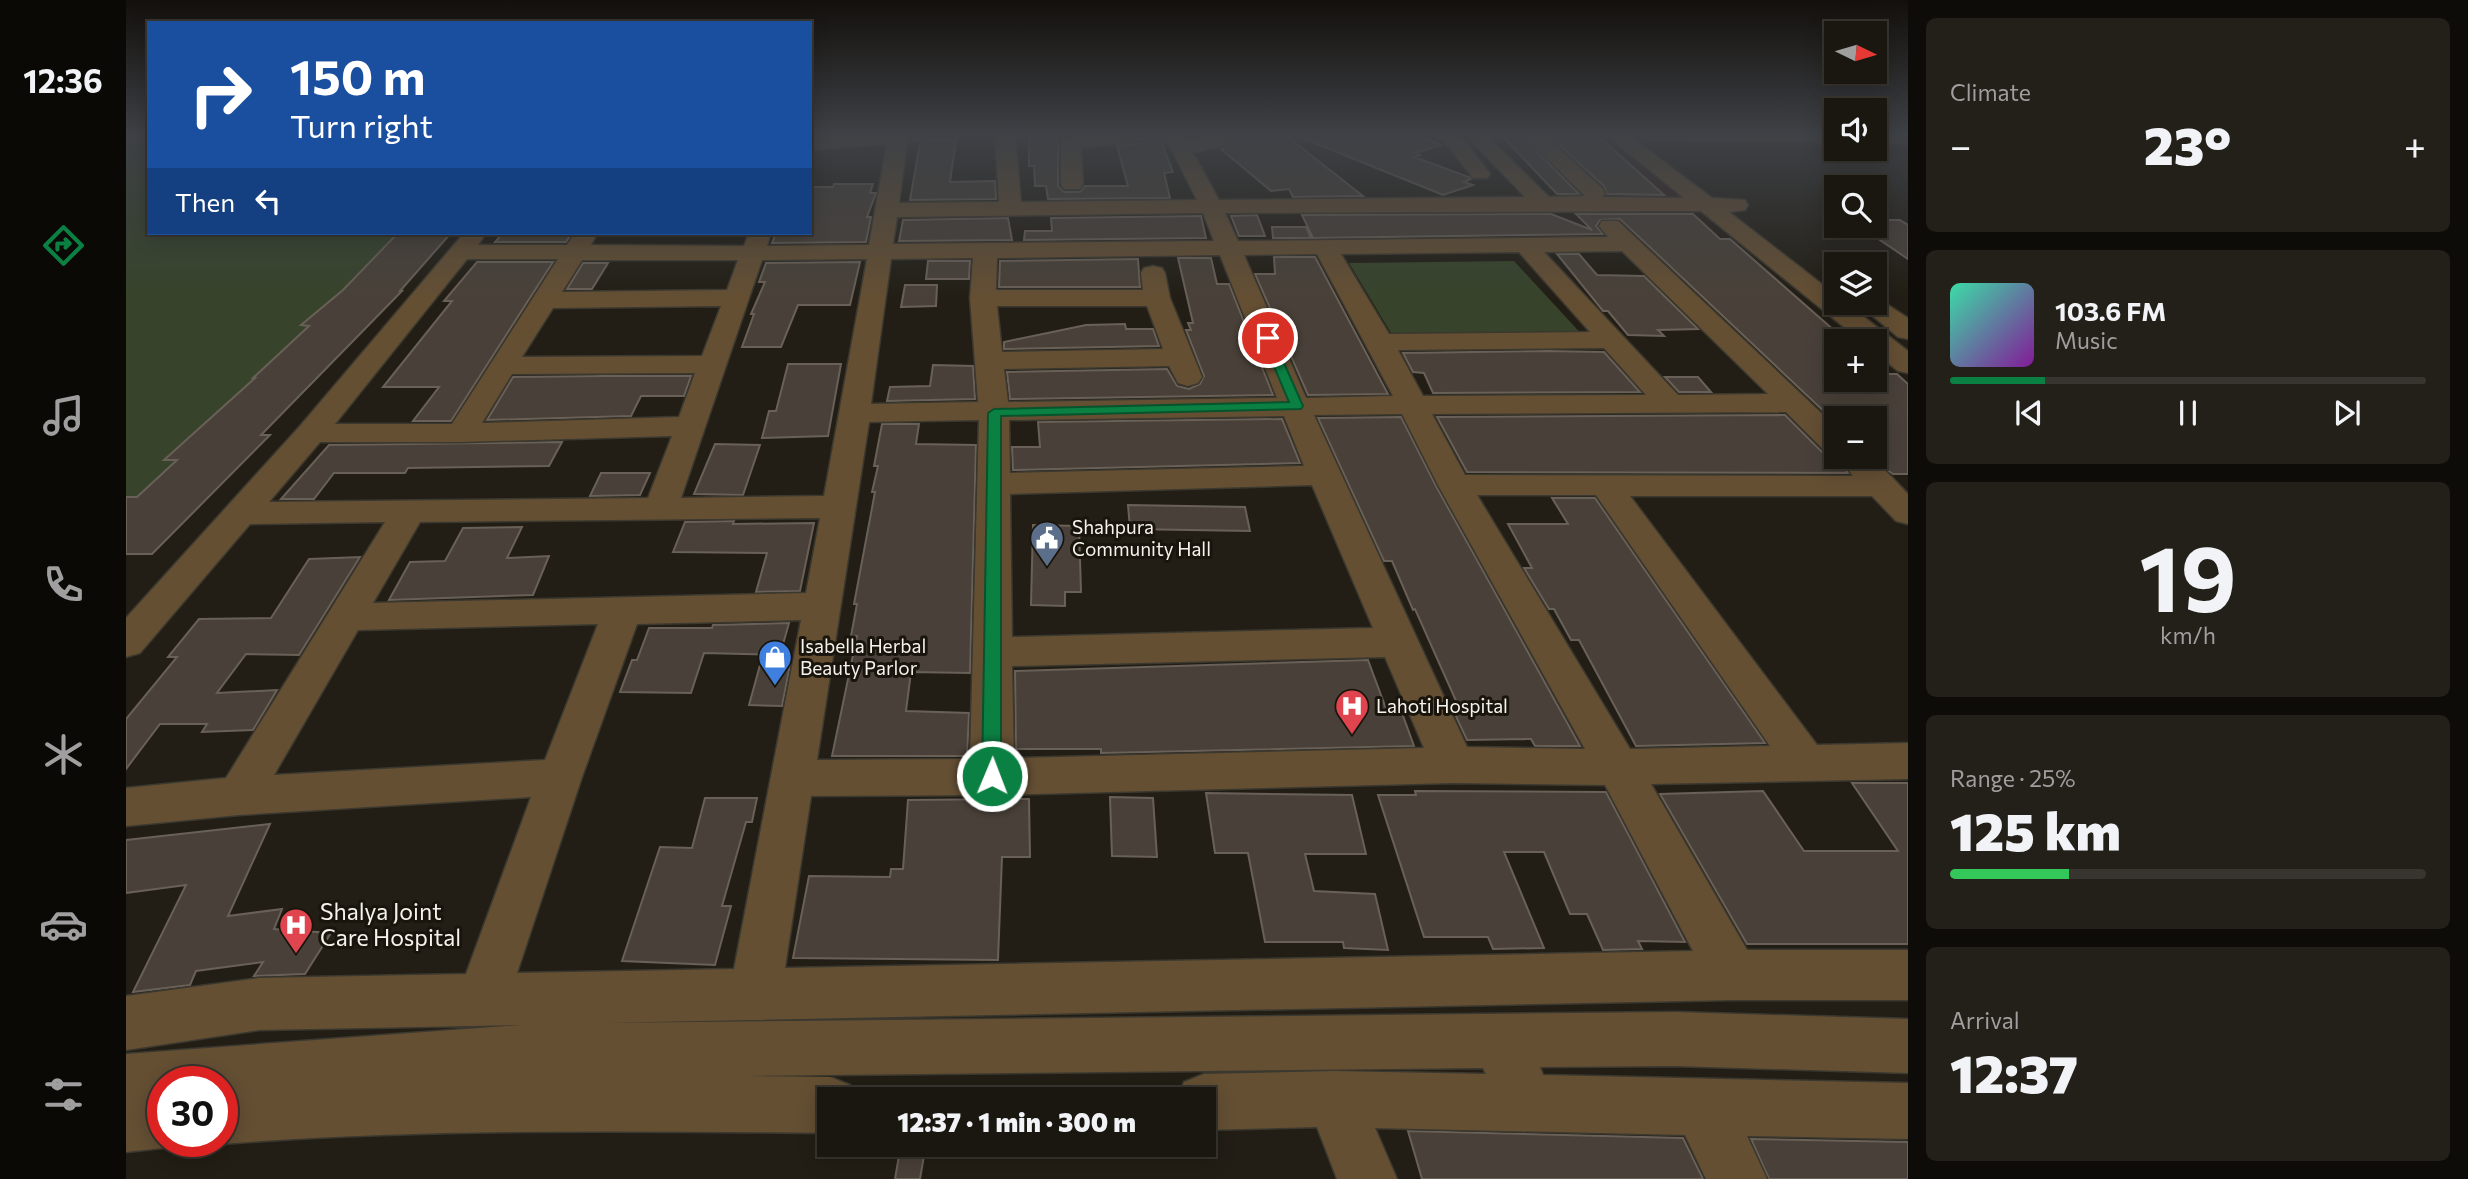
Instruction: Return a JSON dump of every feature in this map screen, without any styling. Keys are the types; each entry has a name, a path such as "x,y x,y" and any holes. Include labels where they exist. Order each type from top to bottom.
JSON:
{"street":[{"path":"755,995 855,413 879,252 894,189"},
{"path":"1009,189 1011,209"},
{"path":"1200,189 1212,208 1324,475 1453,765"},
{"path":"1491,189 1503,205"},
{"path":"1529,189 1544,204"},
{"path":"1582,189 1628,244 1824,433"},
{"path":"1686,189 1908,365"},
{"path":"1714,189 1788,242"},
{"path":"887,210 1503,205 1544,204 1590,198 1737,205"},
{"path":"126,643 311,433 468,242 757,243 879,252 1628,244"},
{"path":"461,433 581,242"},
{"path":"661,508 757,243"},
{"path":"1525,245 1669,403"},
{"path":"1325,247 1380,342 1454,485 1618,767 1733,975"},
{"path":"1149,248 1157,298 1181,357 1197,407"},
{"path":"985,249 983,298 994,413 992,776"},
{"path":"545,300 737,298"},
{"path":"983,298 1157,298"},
{"path":"1886,315 1908,331"},
{"path":"1380,342 1611,340"},
{"path":"988,360 1181,357"},
{"path":"505,366 714,365"},
{"path":"855,413 994,413 1197,407 1792,403"},
{"path":"311,433 461,433 691,426"},
{"path":"1863,469 1908,513"},
{"path":"993,484 1324,475"},
{"path":"1454,485 1881,486"},
{"path":"1606,486 1806,763"},
{"path":"239,513 839,507"},
{"path":"239,796 408,513"},
{"path":"345,617 820,606"},
{"path":"482,1001 622,610"},
{"path":"994,652 1400,642"},
{"path":"793,778 1453,765 1618,767 1908,761"},
{"path":"126,807 239,796 561,777"},
{"path":"126,1023 259,1004 1733,975 1908,975"},
{"path":"126,1082 534,1051 1675,1039 1908,1046"},
{"path":"1499,1041 1527,1103"},
{"path":"1334,1099 1367,1179"},
{"path":"1216,1102 1334,1099 1908,1111"},
{"path":"238,1115 310,1109 644,1104 817,1105"},
{"path":"1701,1106 1737,1179"},
{"path":"126,1124 147,1122"}],"shaded area":[{"path":"1598,189 1671,189 1680,197 1608,198"}],"green space":[{"path":"126,189 147,189 147,235 418,235 126,539"},
{"path":"1514,261 1586,339 1394,338 1349,263"}],"building":[{"path":"812,189 871,189 870,193 876,193 867,217 871,217 866,242 772,243 775,235 812,235"},
{"path":"912,189 995,189 996,199 910,200"},
{"path":"1046,189 1080,192 1082,189 1168,189 1170,198 1048,199"},
{"path":"1289,189 1354,189 1363,196 1293,197"},
{"path":"1428,189 1461,189 1443,195"},
{"path":"1552,189 1574,189 1579,194 1557,194"},
{"path":"1605,189 1657,189 1664,195 1607,194"},
{"path":"1551,214 1592,230 1576,214 1693,214 1720,239 1730,239 1833,329 1824,329 1824,392 1887,392 1887,374 1897,374 1908,384 1908,474 1893,474 1886,469 1887,406 1824,406 1824,411 1620,219 1600,220 1596,226 1603,234 1313,238 1302,215"},
{"path":"1257,215 1265,236 1239,236 1231,216"},
{"path":"1201,216 1206,238 1024,240 1025,231 1052,231 1051,218"},
{"path":"1008,218 1012,240 899,241 903,220"},
{"path":"1887,220 1900,220 1908,225 1908,259 1877,238 1887,238"},
{"path":"1272,227 1306,227 1311,238 1273,238"},
{"path":"396,235 449,235 402,291 261,435 270,435 152,554 126,554 126,497 137,497 177,460 164,460 309,326 301,325 343,290"},
{"path":"501,235 571,235 566,242 495,242"},
{"path":"1557,254 1579,254 1597,275 1644,276 1698,329 1658,330 1664,336 1628,335 1608,311 1603,311"},
{"path":"1274,257 1315,257 1388,394 1308,395 1255,274 1275,274"},
{"path":"1178,258 1211,258 1217,284 1229,284 1273,395 1010,399 1007,372 1167,369 1177,386 1189,389 1200,384 1204,376 1186,330 1191,330 1188,323 1193,323"},
{"path":"1138,259 1140,287 999,287 1000,261"},
{"path":"928,261 970,261 969,279 926,279"},
{"path":"477,262 553,262 451,421 413,421 439,387 383,387 452,301 444,301"},
{"path":"860,262 850,305 798,305 781,347 742,347 754,314 751,314 765,282 759,282 766,263"},
{"path":"583,263 608,263 592,289 567,289"},
{"path":"905,285 937,285 936,306 901,307"},
{"path":"1125,324 1126,329 1153,329 1159,346 1004,349 1004,342 1086,325"},
{"path":"1604,352 1640,392 1433,393 1424,373 1413,372 1403,353"},
{"path":"788,364 841,364 828,436 762,438 769,411 776,411"},
{"path":"933,365 973,366 975,399 887,401 890,387 930,386"},
{"path":"691,376 684,396 641,396 631,416 487,420 513,377"},
{"path":"1665,377 1698,377 1711,392 1679,392"},
{"path":"1785,415 1824,453 1824,469 1845,469 1848,473 1467,472 1437,417"},
{"path":"1401,417 1436,486 1580,746 1535,746 1531,739 1467,740 1454,712 1461,712 1415,609 1413,610 1392,561 1384,561 1318,418"},
{"path":"1282,419 1300,463 1013,470 1012,447 1040,447 1038,422"},
{"path":"882,424 919,424 916,444 976,445 970,673 911,672 906,711 969,713 967,756 832,756 857,636 851,636 857,604 854,604 875,492 872,492 878,466 874,466"},
{"path":"562,442 549,466 408,468 405,473 334,473 314,499 281,499 329,445"},
{"path":"715,444 760,445 743,495 694,494"},
{"path":"601,473 650,473 640,495 590,496"},
{"path":"1552,498 1595,498 1765,743 1636,746 1579,640 1571,640 1554,609 1549,609 1524,568 1532,568 1508,524 1568,524"},
{"path":"1128,505 1245,507 1250,531 1130,529"},
{"path":"734,521 733,524 814,523 800,591 756,592 767,553 673,552 685,522"},
{"path":"1033,525 1079,526 1081,592 1065,592 1065,606 1031,605"},
{"path":"522,527 507,558 549,556 533,595 389,600 410,562 445,561 463,528"},
{"path":"360,557 299,655 246,654 217,693 277,690 253,730 202,732 207,724 160,724 126,769 126,719 177,657 168,657 199,619 271,618 309,559"},
{"path":"789,623 780,655 704,653 691,693 620,692 632,660 637,660 649,628 712,628 713,625"},
{"path":"1368,660 1388,714 1402,713 1414,746 1101,753 1101,749 1016,749 1015,671"},
{"path":"760,665 790,665 782,706 749,705"},
{"path":"1852,783 1908,783 1908,944 1747,944 1660,794 1763,791 1804,851 1898,851"},
{"path":"1415,791 1606,792 1685,942 1638,941 1642,949 1603,950 1587,914 1570,914 1544,852 1504,852 1544,948 1493,949 1488,937 1424,937 1378,795 1416,795"},
{"path":"1206,793 1352,795 1366,854 1305,854 1314,891 1375,894 1388,950 1344,948 1343,942 1265,942 1248,853 1215,853"},
{"path":"1110,797 1153,798 1157,857 1112,856"},
{"path":"705,798 757,798 752,822 746,822 722,906 731,906 715,965 622,961 660,847 692,848"},
{"path":"1029,799 1030,857 1002,857 998,960 793,958 809,876 890,877 891,869 903,869 908,800"},
{"path":"270,824 228,916 282,909 274,929 331,933 305,974 254,976 263,962 196,971 190,985 133,992 186,885 126,893 126,840"},
{"path":"1408,1131 1683,1138 1703,1179 1422,1179"},
{"path":"1751,1139 1908,1142 1908,1179 1769,1179"},
{"path":"899,1157 924,1157 920,1179 895,1179"}],"place":[{"name":"Shahpura Community Hall","path":"1047,568"},
{"name":"Isabella Herbal Beauty Parlor","path":"775,687"},
{"name":"Lahoti Hospital","path":"1352,736"},
{"name":"Shalya Joint Care Hospital","path":"296,955"}],"route":[{"path":"992,776 994,413 1297,406 1268,338"}]}
